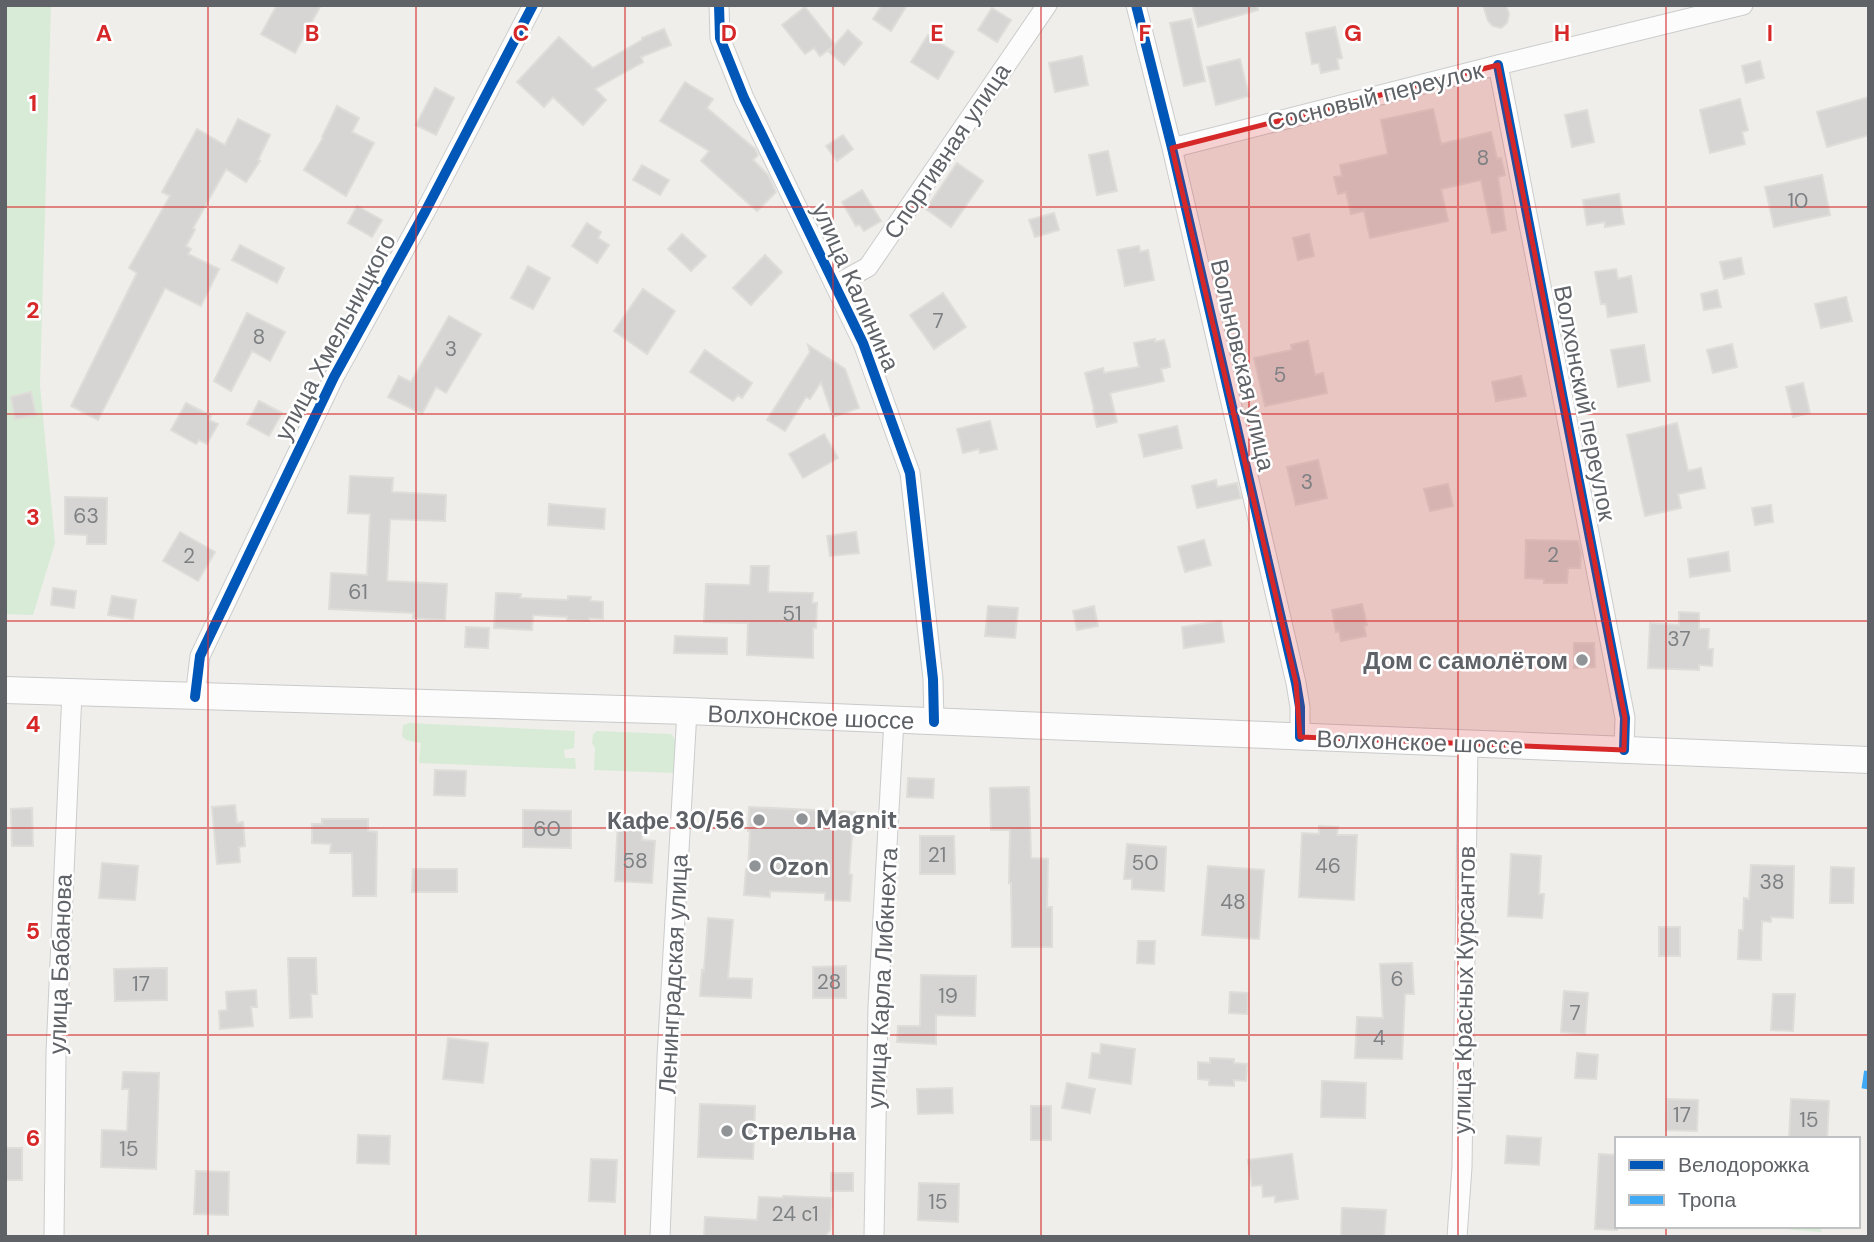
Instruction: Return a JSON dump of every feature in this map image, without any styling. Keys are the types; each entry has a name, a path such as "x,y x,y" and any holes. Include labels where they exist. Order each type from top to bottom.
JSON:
{"main road":[{"name":"Волхонское шоссе","path":"5,690 687,711 1869,760"}],"street":[{"name":"улица Хмельницкого","path":"195,697 200,656 328,389 425,212 533,5"},
{"name":"улица Калинина","path":"719,5 720,38 744,98 863,343 909,473 933,679 934,722"},
{"name":"Спортивная улица","path":"835,285 868,267 1047,5"},
{"name":"Вольновская улица","path":"1136,5 1172,148 1296,683 1300,707 1300,737"},
{"name":"Сосновый переулок","path":"1172,148 1743,5"},
{"name":"Волхонский переулок","path":"1498,65 1625,718 1624,750"},
{"name":"улица Бабанова","path":"54,1237 56,1053 72,692"},
{"name":"Ленинградская улица","path":"660,1237 667,1057 687,711"},
{"name":"улица Карла Либкнехта","path":"874,1237 878,1007 894,720"},
{"name":"улица Красных Курсантов","path":"1457,1237 1462,1167 1468,744"}],"highlighted area":[{"path":"1498,65 1625,718 1624,750 1300,737 1296,683 1172,148"}],"green space":[{"path":"5,5 51,5 40,385 55,543 33,615 5,614"},
{"path":"409,723 575,731 574,748 564,750 565,758 575,758 576,769 419,763 421,743 406,740 402,736 403,725"},
{"path":"597,731 671,734 677,742 675,773 594,770 595,748 592,743 593,734"},
{"path":"1771,1228 1822,1228 1821,1232"}],"building":[{"path":"277,5 321,5 295,53 261,34"},
{"path":"882,5 907,5 891,31 873,19"},
{"path":"1192,5 1257,5 1258,10 1198,27"},
{"path":"1483,5 1506,5 1509,14 1507,23 1501,28 1493,26 1488,21"},
{"path":"805,7 835,45 820,56 814,48 805,54 782,25"},
{"path":"992,8 1011,20 997,42 978,30"},
{"path":"1191,19 1205,81 1184,86 1170,23"},
{"path":"1335,27 1342,58 1337,59 1339,69 1321,73 1319,63 1312,64 1306,33"},
{"path":"664,29 671,45 641,57 643,62 595,89 606,100 583,125 553,97 544,107 517,82 559,37 593,68 642,38"},
{"path":"848,30 862,43 844,65 829,52"},
{"path":"928,35 954,52 938,79 911,62"},
{"path":"1082,56 1088,85 1055,92 1049,63"},
{"path":"1240,59 1249,96 1216,105 1207,67"},
{"path":"1760,61 1764,78 1746,83 1742,66"},
{"path":"685,82 713,99 707,108 755,149 758,155 753,160 768,175 776,192 757,211 701,161 709,151 660,121"},
{"path":"435,88 454,98 436,135 416,125"},
{"path":"1869,97 1869,135 1827,147 1817,112"},
{"path":"1740,99 1748,130 1742,132 1745,144 1710,153 1700,110"},
{"path":"337,106 359,118 352,132 374,143 346,196 304,170 323,138"},
{"path":"1433,109 1441,144 1491,132 1497,159 1501,158 1505,175 1498,177 1506,230 1492,233 1481,180 1441,189 1448,221 1370,238 1364,211 1351,214 1346,192 1338,194 1334,177 1342,176 1340,165 1388,154 1381,120"},
{"path":"1587,110 1594,142 1572,147 1565,115"},
{"path":"238,119 270,135 258,160 260,161 246,182 226,169 193,228 195,230 186,246 191,249 188,254 219,269 201,306 165,288 98,420 71,406 137,273 129,268 170,196 162,192 197,129 225,145"},
{"path":"843,135 853,149 837,161 826,146"},
{"path":"1108,151 1117,191 1097,195 1089,155"},
{"path":"957,163 983,181 951,227 926,209"},
{"path":"642,165 669,180 660,195 633,180"},
{"path":"1822,175 1830,215 1774,227 1765,187"},
{"path":"862,190 881,221 864,231 859,224 856,226 842,202"},
{"path":"1619,194 1624,224 1605,227 1605,222 1587,225 1583,200"},
{"path":"357,206 382,220 372,237 348,223"},
{"path":"1054,213 1059,230 1035,237 1029,220"},
{"path":"587,223 601,232 598,238 609,245 597,263 572,246"},
{"path":"682,234 706,256 691,271 668,249"},
{"path":"1309,234 1314,256 1298,260 1293,238"},
{"path":"240,245 284,268 277,283 232,260"},
{"path":"1139,246 1140,252 1148,250 1154,280 1125,286 1118,250"},
{"path":"765,255 782,272 751,305 733,288"},
{"path":"1741,258 1744,274 1724,279 1720,262"},
{"path":"528,266 550,278 533,309 511,298"},
{"path":"1616,269 1618,279 1631,276 1637,312 1608,317 1606,304 1601,304 1595,272"},
{"path":"643,289 675,311 647,354 614,331"},
{"path":"1717,290 1721,307 1704,310 1701,294"},
{"path":"943,293 966,327 934,349 910,315"},
{"path":"1846,297 1852,321 1821,328 1815,304"},
{"path":"247,313 285,332 270,361 252,351 231,391 214,381"},
{"path":"449,316 481,334 446,393 436,387 422,414 388,397 399,376 411,382"},
{"path":"1155,339 1155,342 1164,340 1168,354 1170,367 1161,369 1164,381 1110,393 1117,422 1097,427 1085,373 1103,368 1104,373 1139,367 1134,343"},
{"path":"1308,341 1315,375 1323,373 1327,393 1265,406 1254,358 1292,350 1291,345"},
{"path":"1732,344 1737,367 1713,373 1707,350"},
{"path":"808,345 845,369 859,408 833,417 821,382 810,399 806,397 785,431 767,420 810,352"},
{"path":"1644,345 1650,381 1618,387 1611,350"},
{"path":"705,350 752,383 742,398 738,395 733,401 690,372"},
{"path":"1521,376 1526,396 1496,401 1492,382"},
{"path":"1803,383 1810,413 1793,417 1786,387"},
{"path":"31,392 36,415 15,419 11,397"},
{"path":"259,401 282,413 269,436 247,424"},
{"path":"186,403 211,416 209,420 218,424 207,444 199,440 196,444 171,430"},
{"path":"990,421 997,449 980,453 979,449 963,453 957,429"},
{"path":"1677,423 1688,471 1701,468 1705,488 1678,494 1681,508 1645,516 1627,435"},
{"path":"1177,426 1182,448 1144,457 1139,435"},
{"path":"824,434 838,458 803,478 789,454"},
{"path":"1318,460 1327,498 1296,505 1287,467"},
{"path":"350,476 393,478 392,492 446,495 445,521 390,519 387,581 447,584 445,620 413,618 414,613 329,609 331,573 367,575 370,514 348,513"},
{"path":"1216,480 1217,487 1237,483 1241,498 1197,508 1192,486"},
{"path":"1448,484 1453,506 1430,511 1424,489"},
{"path":"65,497 107,498 106,544 87,544 87,535 65,534"},
{"path":"549,504 605,509 604,529 548,525"},
{"path":"1771,505 1773,522 1755,525 1752,508"},
{"path":"180,532 215,552 198,581 163,561"},
{"path":"856,532 859,553 830,556 827,536"},
{"path":"1204,540 1211,565 1185,572 1178,547"},
{"path":"1526,540 1578,541 1580,568 1568,568 1567,583 1544,583 1544,579 1525,578"},
{"path":"1728,552 1730,571 1690,577 1688,559"},
{"path":"751,566 769,566 768,592 813,593 812,603 817,603 816,628 813,628 813,658 747,655 748,623 704,622 706,584 750,585"},
{"path":"53,588 76,591 74,608 51,605"},
{"path":"496,593 521,594 520,598 568,600 568,596 591,597 590,601 603,602 603,619 567,620 567,617 533,615 532,630 494,628"},
{"path":"112,596 136,600 133,619 108,615"},
{"path":"1362,604 1367,625 1364,626 1366,636 1341,641 1339,631 1336,632 1332,610"},
{"path":"988,606 1018,608 1015,638 985,636"},
{"path":"1094,606 1098,626 1077,630 1073,611"},
{"path":"1679,612 1699,613 1699,629 1709,629 1708,649 1713,649 1712,666 1699,665 1699,670 1648,668 1650,623 1679,625"},
{"path":"1221,621 1224,642 1184,648 1182,627"},
{"path":"466,627 489,628 488,648 465,647"},
{"path":"675,636 727,638 727,654 674,653"},
{"path":"1574,643 1594,643 1595,667 1574,668"},
{"path":"435,770 466,771 465,796 434,795"},
{"path":"908,778 934,779 933,798 907,797"},
{"path":"1029,787 1031,858 1048,859 1047,907 1052,907 1052,947 1012,947 1010,830 991,830 990,788"},
{"path":"235,805 237,823 243,822 245,846 239,847 240,862 217,864 212,807"},
{"path":"749,807 855,812 849,874 852,875 850,901 825,900 825,893 770,891 770,897 744,895 748,869"},
{"path":"32,808 33,846 12,846 11,809"},
{"path":"523,810 571,811 571,848 523,847"},
{"path":"322,819 368,819 368,831 377,832 376,896 353,896 352,853 330,853 331,844 312,843 312,824 322,824"},
{"path":"618,819 643,821 642,840 655,841 652,883 615,881"},
{"path":"1319,826 1338,827 1337,835 1357,835 1354,900 1299,897 1302,833 1319,834"},
{"path":"920,836 954,836 955,874 920,874"},
{"path":"1127,844 1166,847 1164,891 1132,889 1132,879 1124,879"},
{"path":"1511,854 1541,856 1539,894 1544,894 1542,918 1508,916"},
{"path":"102,863 138,866 135,900 99,898"},
{"path":"1751,865 1794,866 1793,918 1771,917 1771,922 1762,921 1761,960 1738,959 1739,930 1743,930 1744,898 1749,899"},
{"path":"1208,866 1264,870 1259,939 1202,935"},
{"path":"1831,867 1854,868 1853,903 1830,903"},
{"path":"413,869 457,869 457,892 412,892"},
{"path":"708,918 733,920 728,978 752,979 751,998 700,996"},
{"path":"1659,927 1680,927 1680,956 1659,956"},
{"path":"1138,941 1155,941 1154,964 1137,963"},
{"path":"288,958 316,958 317,994 311,994 312,1017 290,1018"},
{"path":"1412,963 1414,994 1405,994 1402,1059 1355,1058 1357,1017 1383,1018 1380,964"},
{"path":"846,966 846,998 813,998 813,967"},
{"path":"167,968 167,1000 115,1001 114,969"},
{"path":"921,975 976,976 975,1016 936,1015 936,1044 897,1042 898,1026 920,1026"},
{"path":"256,990 257,1007 251,1007 253,1026 220,1029 219,1011 227,1010 226,992"},
{"path":"1564,991 1588,993 1585,1034 1561,1032"},
{"path":"1230,992 1248,993 1247,1014 1229,1013"},
{"path":"1773,994 1795,994 1793,1031 1771,1030"},
{"path":"448,1038 488,1043 483,1083 443,1079"},
{"path":"1101,1044 1135,1049 1131,1084 1089,1078 1092,1053 1100,1054"},
{"path":"1577,1053 1598,1055 1596,1079 1575,1078"},
{"path":"1210,1058 1234,1059 1234,1063 1247,1064 1246,1081 1234,1080 1234,1086 1209,1085 1209,1080 1198,1079 1198,1062 1210,1063"},
{"path":"123,1072 159,1073 156,1169 101,1167 102,1130 127,1131 129,1089 122,1089"},
{"path":"1322,1081 1366,1083 1365,1118 1321,1117"},
{"path":"1067,1083 1095,1089 1090,1113 1062,1108"},
{"path":"952,1088 953,1113 918,1114 917,1089"},
{"path":"1667,1099 1698,1100 1697,1131 1666,1130"},
{"path":"1791,1099 1829,1101 1827,1137 1789,1137"},
{"name":"Стрельна","path":"700,1104 755,1106 753,1159 698,1157"},
{"path":"1031,1106 1051,1106 1051,1140 1031,1140"},
{"path":"358,1135 390,1136 389,1164 357,1163"},
{"path":"1507,1136 1541,1138 1539,1165 1505,1163"},
{"path":"5,1148 22,1148 22,1180 5,1180"},
{"path":"1292,1154 1298,1199 1275,1202 1275,1196 1263,1197 1262,1185 1252,1186 1248,1160"},
{"path":"1599,1154 1615,1155 1617,1230 1595,1229"},
{"path":"591,1159 617,1160 615,1202 589,1201"},
{"path":"196,1171 229,1172 228,1215 194,1214"},
{"path":"831,1173 853,1173 853,1191 831,1191"},
{"path":"919,1183 959,1184 958,1222 918,1220"},
{"path":"759,1197 832,1198 830,1230 825,1237 704,1237 705,1217 757,1220"},
{"path":"1342,1208 1386,1210 1384,1237 1341,1237"}],"marked path":[{"path":"1866,1089 1869,1068"}],"cycle path":[{"path":"195,697 200,656 334,377 425,212 533,5"},
{"path":"719,5 720,38 744,98 863,343 910,473 933,679 934,722"},
{"path":"1136,5 1172,148 1296,683 1300,707 1300,737"},
{"path":"1498,65 1625,718 1624,750"}],"place":[{"name":"Дом с самолётом","path":"1582,660"},
{"name":"Magnit","path":"802,819"},
{"name":"Кафе 30/56","path":"759,820"},
{"name":"Ozon","path":"755,866"},
{"name":"Стрельна","path":"727,1131"}]}
